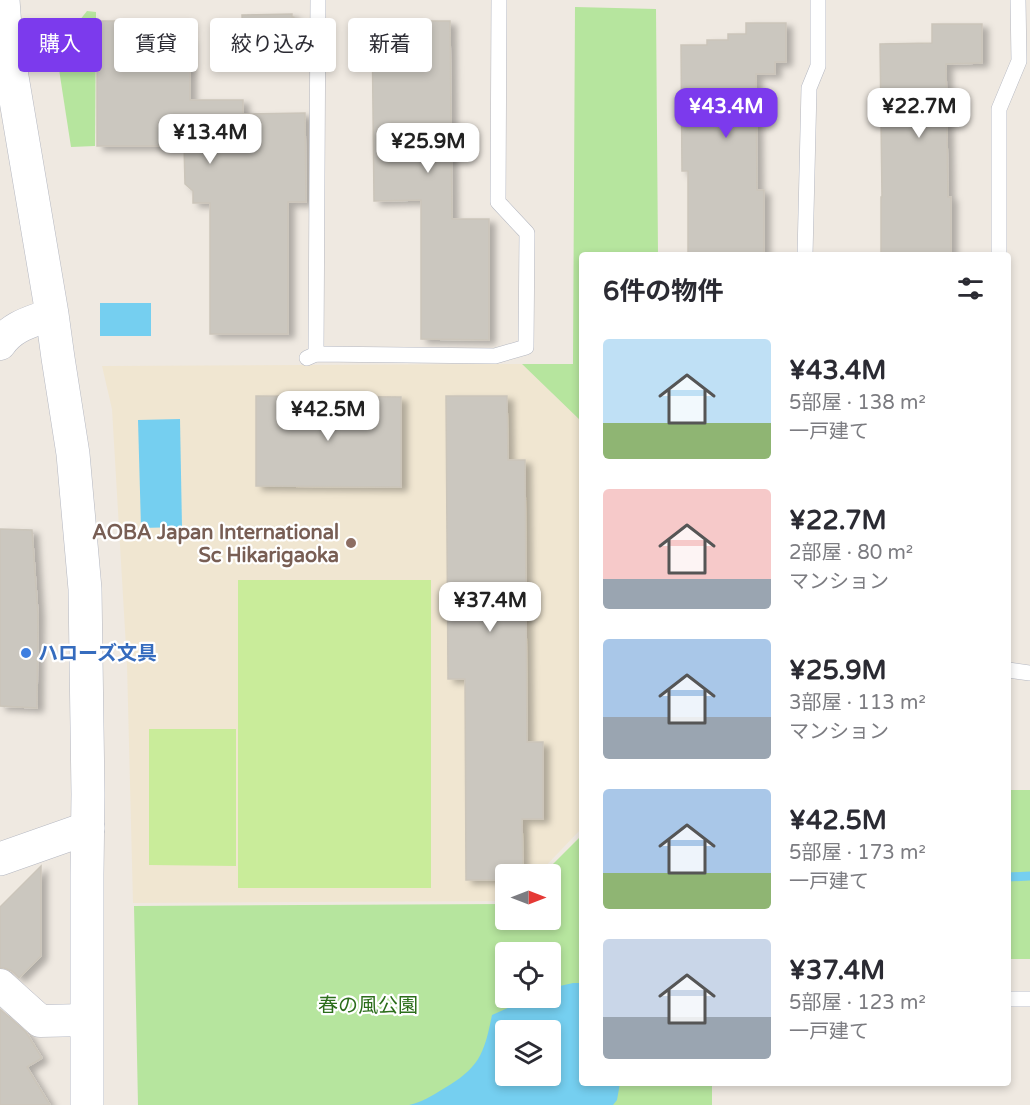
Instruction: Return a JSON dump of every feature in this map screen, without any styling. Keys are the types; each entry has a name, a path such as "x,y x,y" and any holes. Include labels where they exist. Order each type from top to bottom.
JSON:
{"main road":[{"path":"3,0 6,41 73,454 85,589 88,828 87,1105"},
{"path":"0,859 88,828"}],"street":[{"path":"0,344 7,334 17,327 52,314"},
{"path":"0,984 40,1021 86,1020"}],"lane":[{"path":"318,0 312,356 495,356 526,347 527,233 498,202 499,0"},
{"path":"805,252 809,88 818,66 818,0"},
{"path":"999,252 999,109 1019,61 1018,0"},
{"path":"1011,670 1030,673"},
{"path":"1011,999 1030,999"}],"shaded area":[{"name":"AOBA Japan International Sc Hikarigaoka","path":"522,364 579,419 579,831 548,864 495,864 495,901 133,903 127,664 112,409 102,366"}],"green space":[{"path":"575,7 656,9 658,252 579,252 579,419 522,364 573,364"},
{"path":"87,11 96,12 96,18 81,18"},
{"path":"59,72 96,72 95,146 71,147"},
{"path":"238,580 431,580 431,888 238,888"},
{"path":"149,729 236,729 236,866 149,865"},
{"path":"1011,790 1030,790 1030,959 1011,959"},
{"name":"春の風公園","path":"579,838 579,1086 712,1086 712,1105 138,1105 134,906 495,904 495,930 561,930 561,864 553,864"}],"water":[{"path":"100,303 151,303 151,336 100,336"},
{"path":"180,419 182,527 141,528 138,420"},
{"path":"579,983 579,1086 619,1086 617,1100 613,1105 409,1105 435,1094 472,1067 486,1040 492,1015 508,1008 561,1008 561,986"}],"building":[{"path":"292,14 294,18 242,18 242,15"},
{"path":"102,21 114,21 114,72 190,72 190,100 243,100 243,114 305,113 306,202 288,202 288,334 210,334 210,203 193,203 193,191 185,184 184,146 97,146 97,72 102,72"},
{"path":"432,21 450,21 452,219 489,219 489,340 421,339 421,200 374,201 373,72 432,72"},
{"path":"746,23 786,23 786,62 775,62 775,74 756,74 757,190 764,190 764,252 688,252 688,171 682,171 681,45 707,45 707,40 728,40 728,34 746,34"},
{"path":"932,24 982,24 982,63 946,64 951,252 881,252 880,44 932,43"},
{"path":"256,396 401,397 401,487 256,486"},
{"path":"446,396 507,396 508,460 525,460 527,742 543,742 543,819 522,819 523,864 495,864 495,880 466,880 465,679 448,679"},
{"path":"0,529 32,530 38,614 37,708 0,706"},
{"path":"41,866 41,956 19,978 12,971 0,968 0,907"},
{"path":"0,1009 26,1032 42,1058 27,1067 50,1105 0,1105"}],"waterway":[{"path":"1011,877 1030,876"}],"place":[{"name":"AOBA Japan International Sc Hikarigaoka","path":"351,543"},
{"name":"ハローズ文具","path":"26,653"}]}
